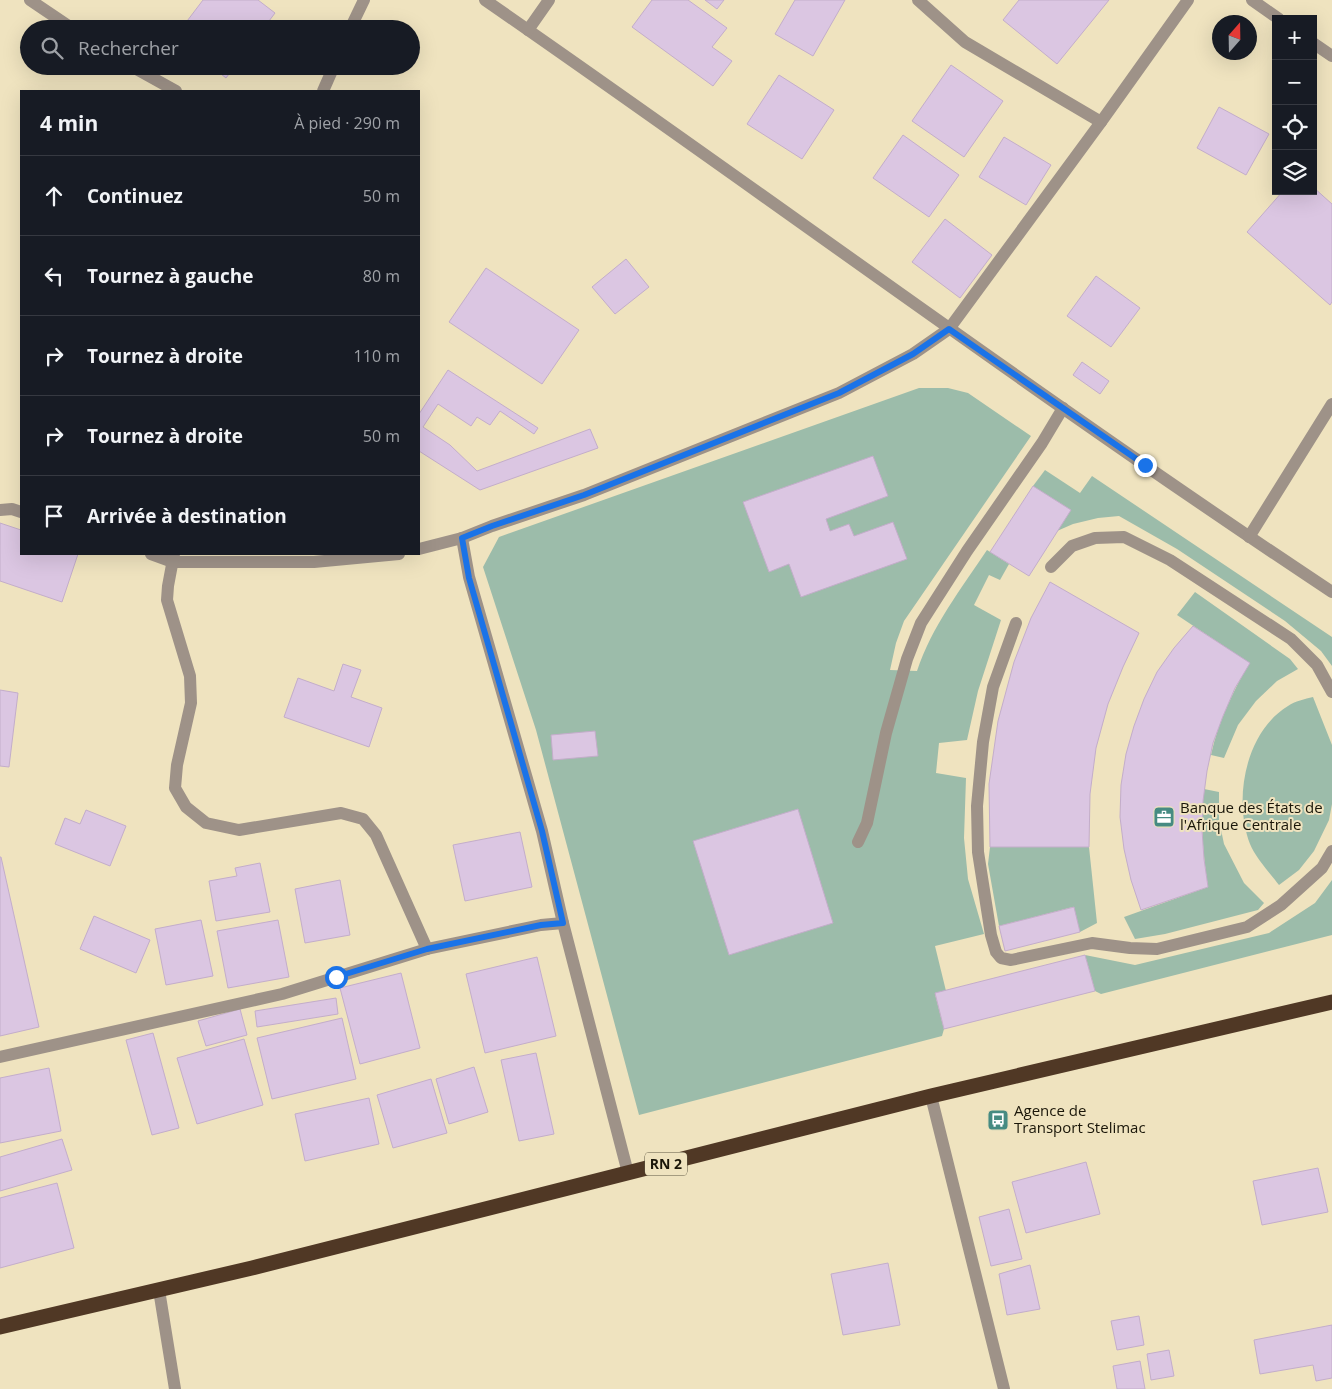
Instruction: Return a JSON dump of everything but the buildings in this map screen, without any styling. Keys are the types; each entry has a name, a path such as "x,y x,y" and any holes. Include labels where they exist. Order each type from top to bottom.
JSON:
{"highway":[{"name":"RN 2","path":"0,1327 252,1268 931,1096 1332,1002"}],"street":[{"path":"30,0 60,20"},
{"path":"354,20 364,0"},
{"path":"484,0 949,329 1249,537 1332,592"},
{"path":"528,30 549,0"},
{"path":"918,0 965,42 1101,122"},
{"path":"420,549 462,538 584,495 839,393 913,354 949,329 1188,0"},
{"path":"1252,0 1273,15"},
{"path":"1317,46 1332,56"},
{"path":"147,75 174,90"},
{"path":"323,90 330,75"},
{"path":"1249,537 1332,404"},
{"path":"858,842 868,823 886,733 921,623 967,551 1042,443 1063,408"},
{"path":"0,510 12,509 20,512"},
{"path":"1051,567 1072,546 1095,538 1124,537 1170,560 1291,639 1317,665 1332,692"},
{"path":"462,538 469,578 542,831 563,923 628,1173"},
{"path":"158,555 174,558 314,562 388,555"},
{"path":"174,558 167,600 190,676 191,703 177,765 175,788 186,807 206,823 239,830 341,813 363,819 376,835 427,949"},
{"path":"1016,623 993,687 983,742 977,806 978,852 991,935 996,952 1001,958 1011,960 1092,943 1157,949 1247,927 1281,905 1322,868 1332,851"},
{"path":"0,1056 282,994 427,949 541,925 563,923"},
{"path":"931,1096 1004,1389"},
{"path":"159,1290 175,1389"}],"green space":[{"path":"919,388 948,388 968,393 1031,436 904,621 896,643 890,670 917,671 923,654 939,623 987,550 1009,564 1000,580 989,575 974,605 1001,620 978,691 967,740 939,743 936,773 966,778 964,838 968,879 984,934 935,946 946,991 935,994 944,1029 942,1036 639,1115 536,730 483,567 499,537"},
{"path":"1045,470 1080,493 1092,476 1332,637 1332,666 1321,651 1285,621 1177,549 1119,516 1098,518 1073,524 1057,531 1033,486"},
{"path":"1195,592 1290,659 1298,669 1277,681 1256,701 1238,725 1224,758 1211,755 1214,743 1237,685 1249,663 1177,615"},
{"path":"1313,697 1332,745 1332,804 1329,820 1314,851 1299,870 1279,885 1252,849 1245,827 1243,788 1246,768 1262,732 1273,718 1291,704"},
{"path":"1204,789 1219,792 1219,820 1224,844 1244,883 1264,903 1258,910 1165,934 1135,939 1124,917 1208,887 1202,814"},
{"path":"990,847 1089,847 1097,923 1080,932 1073,907 999,926 988,864"},
{"path":"1332,880 1332,935 1101,994 1095,991 1085,955 1135,965 1269,933 1315,903"}],"place":[{"name":"Banque des États de l'Afrique Centrale","path":"1164,817"},
{"name":"Agence de Transport Stelimac","path":"998,1120"}],"route":[{"path":"336,977 427,949 541,925 563,923 542,831 469,578 462,538 584,495 839,393 913,354 949,329 1145,465"}]}
